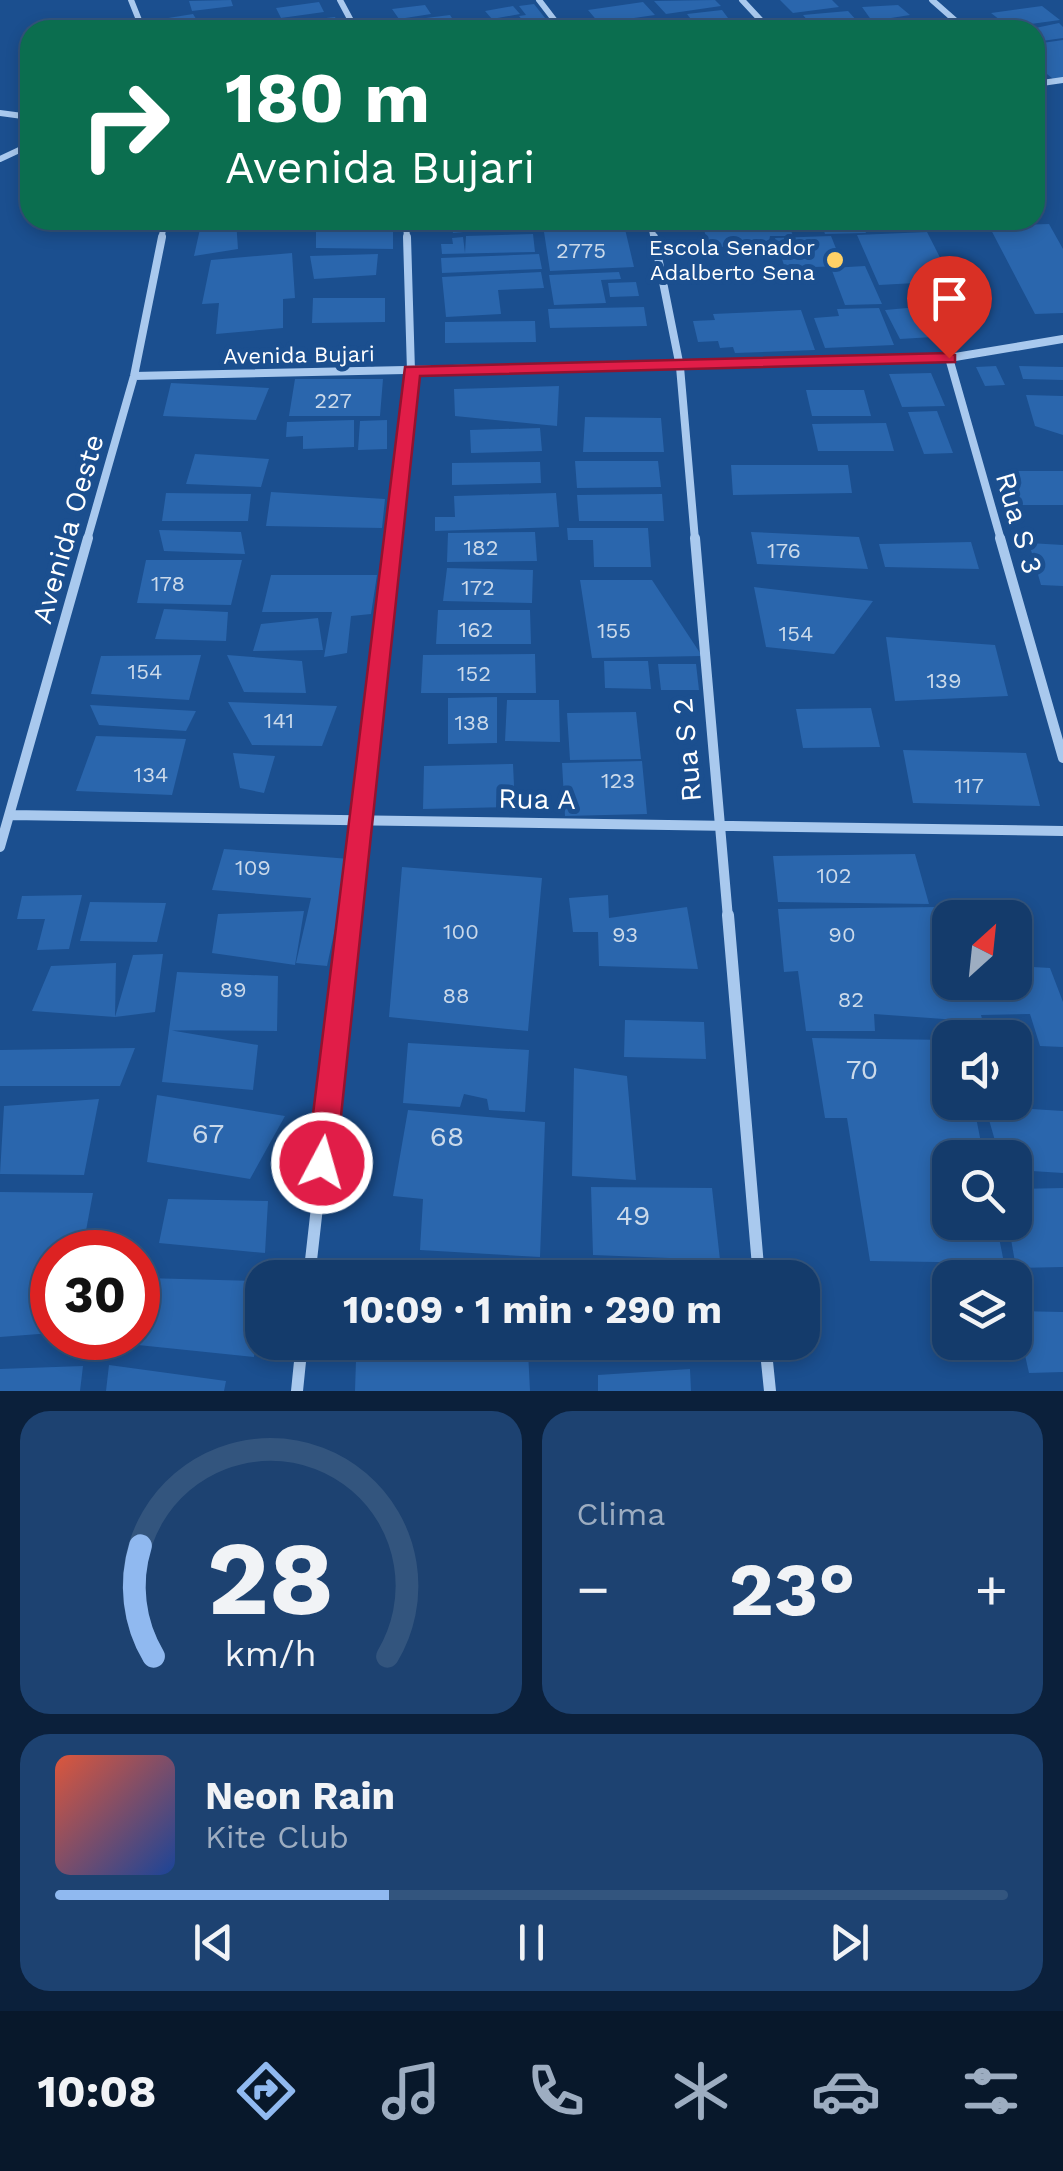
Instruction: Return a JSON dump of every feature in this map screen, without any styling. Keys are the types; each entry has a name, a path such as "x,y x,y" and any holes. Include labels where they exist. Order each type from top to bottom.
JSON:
{"street":[{"path":"539,0 554,20"},
{"path":"742,0 761,20"},
{"path":"932,0 955,20"},
{"name":"Avenida Oeste","path":"0,846 134,376 163,230"},
{"path":"311,1260 411,370 406,230"},
{"name":"Rua S 2","path":"652,230 680,367 758,1260"},
{"name":"Avenida Bujari","path":"134,376 680,367 949,358 1063,339"},
{"name":"Rua S 3","path":"949,358 1063,758"},
{"name":"Rua A","path":"10,815 1063,831"},
{"path":"297,1391 300,1360"},
{"path":"767,1360 770,1391"}],"building":[{"path":"231,0 233,6 192,11 189,1"},
{"path":"715,0 721,6 666,14 654,1"},
{"path":"780,0 832,0 839,7 793,13"},
{"path":"319,2 324,12 281,18 276,8"},
{"path":"643,2 655,15 596,20 588,10"},
{"path":"534,4 545,18 522,20 519,16 526,15 519,6"},
{"path":"425,5 431,14 399,19 392,9"},
{"path":"898,5 910,15 871,20 862,7"},
{"path":"513,6 520,14 492,19 485,11"},
{"path":"1042,6 1060,20 1000,20 991,13"},
{"path":"722,10 728,18 692,20 687,14"},
{"path":"848,11 856,20 807,20 803,15"},
{"path":"193,14 197,20 162,20"},
{"path":"450,15 453,20 419,20"},
{"path":"1059,23 1063,38 1045,41 1045,26"},
{"path":"1063,40 1063,78 1053,79 1045,72 1045,43"},
{"path":"1045,224 1049,224 1063,249 1063,313 1035,314 991,230 1045,230"},
{"path":"200,230 237,230 238,249 194,256"},
{"path":"316,230 393,230 393,249 316,248"},
{"path":"625,230 634,267 550,271 544,232"},
{"path":"704,230 791,230 793,236 770,236 768,246 708,247"},
{"path":"824,230 866,233 825,234"},
{"path":"927,232 952,281 879,285 857,235"},
{"path":"533,234 535,252 442,254 441,244 453,244 452,238 463,237 465,253 466,236"},
{"path":"831,236 843,266 785,268 775,238"},
{"path":"292,253 295,298 283,299 283,328 216,334 219,303 202,304 211,260"},
{"path":"378,254 376,275 314,279 310,256"},
{"path":"539,254 542,269 442,273 441,258"},
{"path":"865,266 882,304 845,305 831,268"},
{"path":"541,272 544,288 498,290 501,314 446,317 442,277"},
{"path":"619,272 621,279 601,280 606,303 554,305 549,275"},
{"path":"636,282 639,296 610,297 608,283"},
{"path":"313,298 385,298 385,322 312,323"},
{"path":"958,303 978,329 944,334 925,308"},
{"path":"644,307 647,326 550,328 548,309"},
{"path":"918,307 933,337 900,339 885,310"},
{"path":"879,308 894,345 825,348 814,318 839,316 837,309"},
{"path":"801,310 815,350 735,353 733,347 720,348 718,341 698,342 693,321 715,320 713,314"},
{"path":"535,321 536,342 445,343 445,322"},
{"path":"996,366 1005,385 985,386 976,367"},
{"path":"1019,366 1063,367 1063,380 1023,379"},
{"path":"931,373 945,406 902,407 889,374"},
{"path":"295,379 383,379 380,416 289,416"},
{"path":"171,383 269,388 256,420 163,416"},
{"path":"559,386 557,426 455,416 454,389"},
{"path":"806,390 864,390 871,416 812,416"},
{"path":"1026,395 1063,396 1063,435 1035,426"},
{"path":"937,411 953,453 924,454 908,412"},
{"path":"585,417 661,418 664,452 583,452"},
{"path":"354,420 354,447 303,449 303,436 286,437 287,422"},
{"path":"387,420 387,449 358,450 360,421"},
{"path":"886,423 894,451 818,451 812,424"},
{"path":"540,428 542,451 471,453 470,430"},
{"path":"195,454 269,459 261,487 186,484"},
{"path":"575,461 658,461 661,487 577,488"},
{"path":"540,462 541,483 452,485 452,463"},
{"path":"731,465 848,465 852,493 733,495"},
{"path":"1008,471 1063,471 1063,505 1021,505"},
{"path":"271,492 385,499 382,528 266,526"},
{"path":"166,493 251,494 248,521 162,521"},
{"path":"556,493 559,527 435,531 435,517 455,517 454,496"},
{"path":"662,494 664,521 579,521 577,495"},
{"path":"567,528 648,528 651,567 594,567 593,540 568,540"},
{"path":"159,530 241,532 245,554 164,551"},
{"path":"535,532 537,561 447,562 448,533"},
{"path":"751,532 859,537 868,569 757,564"},
{"path":"971,542 979,569 885,567 879,544"},
{"path":"1029,543 1063,545 1063,586 1041,585"},
{"path":"146,560 242,560 231,605 137,603"},
{"path":"447,568 533,570 532,603 443,601"},
{"path":"271,575 377,575 371,614 351,616 347,653 324,657 332,612 262,612"},
{"path":"580,580 652,580 702,656 592,658"},
{"path":"754,587 873,601 834,654 766,647"},
{"path":"164,609 228,612 226,641 155,639"},
{"path":"438,610 530,610 531,644 436,644"},
{"path":"318,618 323,650 253,651 261,624"},
{"path":"886,637 995,645 1008,696 895,701"},
{"path":"535,654 536,693 421,693 423,655"},
{"path":"201,655 189,700 91,694 101,656"},
{"path":"227,655 302,661 306,693 244,692"},
{"path":"604,661 648,661 651,689 605,688"},
{"path":"658,664 696,664 699,690 661,690"},
{"path":"497,697 497,743 448,744 448,698"},
{"path":"507,700 559,700 560,742 505,741"},
{"path":"228,702 337,706 322,746 252,745"},
{"path":"90,705 196,711 186,731 99,725"},
{"path":"871,708 880,747 803,748 796,709"},
{"path":"636,712 641,759 570,760 567,713"},
{"path":"96,736 186,739 172,795 76,791"},
{"path":"903,750 1026,753 1040,806 913,803"},
{"path":"233,753 275,756 264,793 240,788"},
{"path":"642,761 647,814 565,816 562,763"},
{"path":"513,764 515,807 423,809 424,766"},
{"path":"224,849 350,859 327,966 296,963 311,898 212,890"},
{"path":"915,854 929,904 778,902 773,856"},
{"path":"402,867 542,878 528,1031 389,1017"},
{"path":"82,895 69,949 37,950 45,919 17,919 22,896"},
{"path":"608,895 609,918 687,907 698,969 599,966 598,932 573,932 569,898"},
{"path":"90,902 166,903 157,942 80,941"},
{"path":"932,907 932,1000 1032,1000 1032,967 1050,968 1063,1002 1063,1047 1040,1046 1030,1014 981,1015 982,1020 958,1020 874,1014 875,1031 806,1031 798,971 784,972 778,909"},
{"path":"304,911 295,965 212,953 218,914"},
{"path":"163,954 155,1012 115,1017 133,955"},
{"path":"116,963 115,1017 32,1011 51,966"},
{"path":"177,972 278,976 277,1031 169,1030"},
{"path":"625,1020 704,1022 706,1059 624,1057"},
{"path":"169,1030 258,1045 253,1090 162,1082"},
{"path":"812,1038 932,1040 932,1120 977,1120 980,1140 932,1140 932,1240 1000,1240 1003,1260 870,1261 847,1118 825,1118"},
{"path":"408,1043 529,1050 525,1112 489,1110 487,1099 464,1094 460,1107 403,1103"},
{"path":"135,1048 120,1086 0,1086 0,1050"},
{"path":"574,1068 627,1076 636,1180 572,1176"},
{"path":"157,1095 285,1116 250,1179 147,1162"},
{"path":"99,1099 84,1175 0,1174 4,1106"},
{"path":"1032,1109 1063,1111 1063,1173 1032,1171 1032,1140 995,1140 989,1120 1032,1120"},
{"path":"408,1110 545,1122 540,1257 420,1250 423,1199 393,1196"},
{"path":"591,1187 712,1188 720,1260 593,1255"},
{"path":"1063,1188 1063,1267 1032,1268 1032,1260 1015,1260 1011,1240 1032,1240 1032,1189"},
{"path":"0,1192 93,1193 86,1230 30,1230 30,1335 0,1337"},
{"path":"168,1199 268,1201 265,1253 160,1243"},
{"path":"160,1278 245,1281 245,1356 160,1347"},
{"path":"1032,1311 1063,1312 1063,1372 1029,1373 1026,1360 1032,1360"},
{"path":"356,1360 528,1360 530,1391 355,1391"},
{"path":"109,1365 226,1381 224,1391 106,1391"},
{"path":"83,1366 80,1391 0,1391 0,1369"},
{"path":"690,1369 691,1391 598,1391 598,1375"}],"place":[{"name":"Escola Senador Adalberto Sena","path":"835,260"}],"route":[{"path":"322,1163 411,370 949,358"}]}
